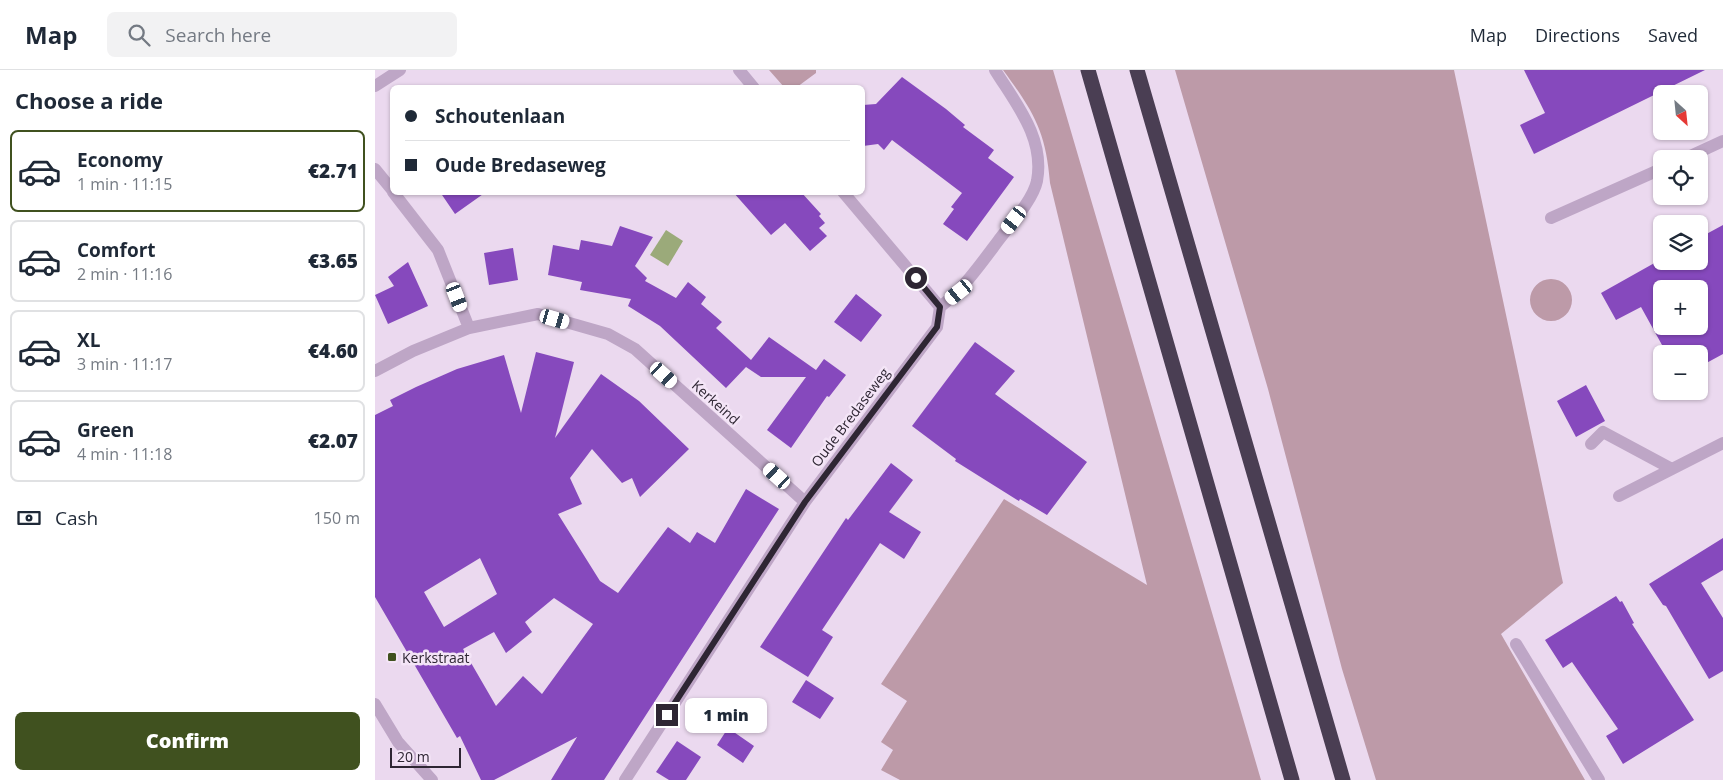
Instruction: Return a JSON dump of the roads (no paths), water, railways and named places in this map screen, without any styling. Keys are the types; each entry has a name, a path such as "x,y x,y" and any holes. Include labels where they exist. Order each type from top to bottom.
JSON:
{"highway":[{"path":"1088,70 1292,780"},
{"path":"1137,70 1343,780"}],"street":[{"path":"375,86 400,70"},
{"path":"739,70 752,85"},
{"path":"846,195 940,307 959,292 1025,205 1037,181 1036,150 1030,124 995,70"},
{"path":"1704,150 1723,141"},
{"path":"375,169 390,188"},
{"path":"1551,218 1653,173"},
{"path":"395,195 438,250 469,328"},
{"name":"Oude Bredaseweg","path":"625,780 805,502 937,327 940,307"},
{"name":"Kerkeind","path":"375,371 413,351 469,328 538,314 608,334 635,349 805,502"},
{"path":"1591,444 1603,432 1672,469"},
{"path":"1619,496 1723,443"},
{"path":"1516,644 1599,780"},
{"path":"375,704 399,742 432,780"}],"place":[{"name":"Kerkstraat","path":"392,657"}]}
